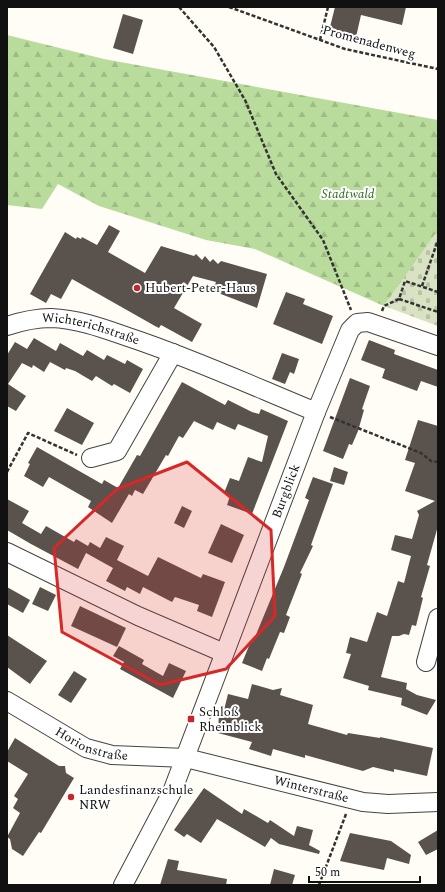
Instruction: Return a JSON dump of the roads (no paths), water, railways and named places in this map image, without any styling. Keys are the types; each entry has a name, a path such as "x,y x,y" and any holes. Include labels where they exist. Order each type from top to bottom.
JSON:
{"street":[{"name":"Wichterichstraße","path":"7,326 26,320 52,318 78,321 107,329 173,353 316,412"},
{"name":"Burgblick","path":"123,885 172,792 316,412 354,326 368,322 438,346"},
{"path":"85,457 117,451 173,353"},
{"path":"7,552 138,616 224,653"},
{"path":"426,662 438,618"},
{"name":"Horionstraße","path":"7,701 86,748 112,755 186,758"},
{"name":"Winterstraße","path":"186,758 352,799 388,804 438,802"}],"place":[{"name":"Hubert-Peter-Haus","path":"137,288"},
{"name":"Schloß Rheinblick","path":"191,719"},
{"name":"Landesfinanzschule NRW","path":"71,797"}],"park label":[{"name":"Stadtwald","path":"348,194"}]}
